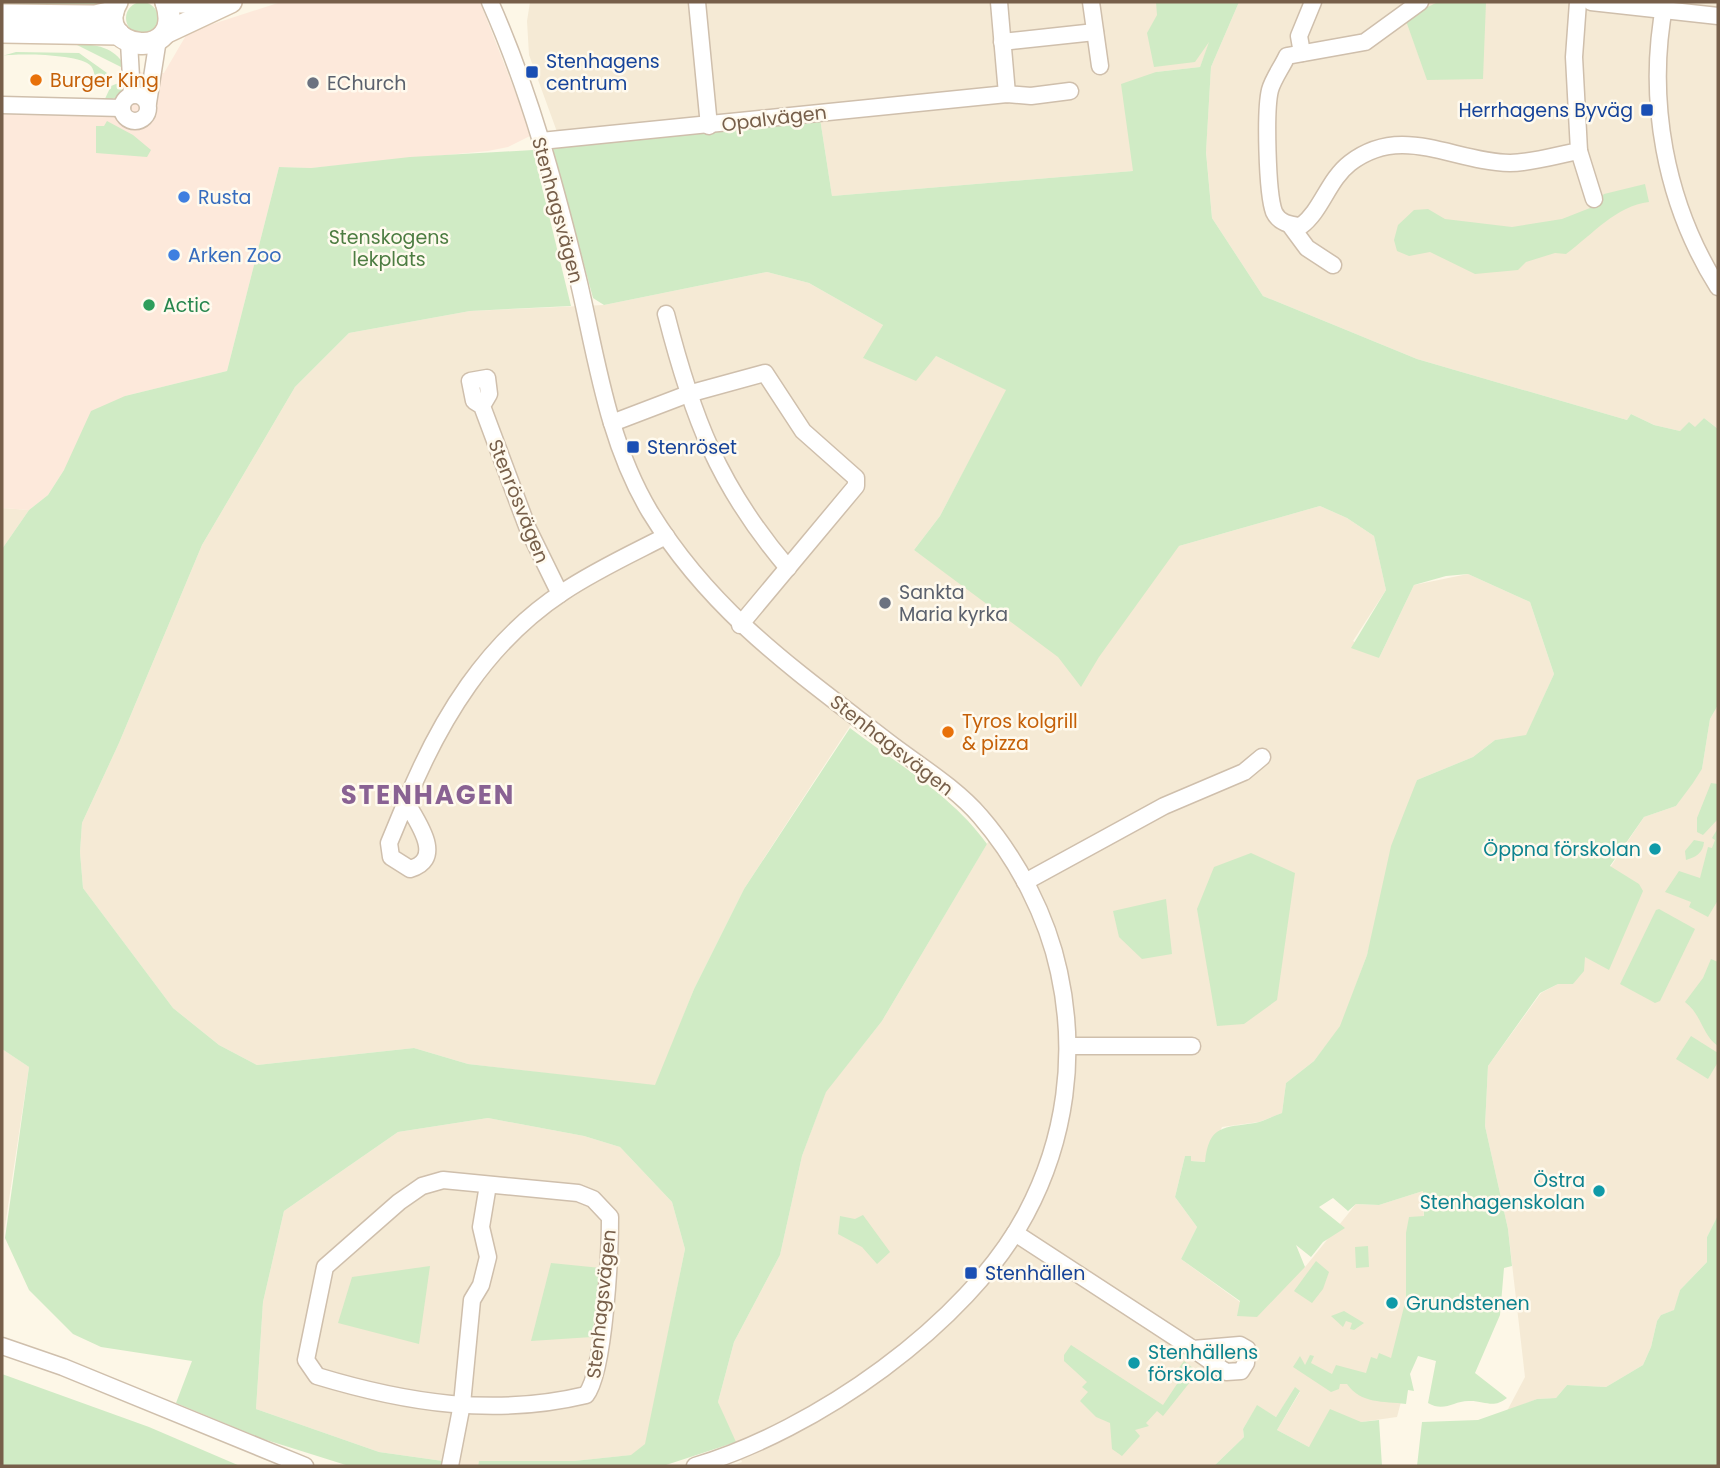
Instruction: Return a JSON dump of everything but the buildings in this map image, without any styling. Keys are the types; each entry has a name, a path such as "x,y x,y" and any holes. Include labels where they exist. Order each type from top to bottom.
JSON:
{"street":[{"path":"2,15 95,16 115,7 114,25 124,38 129,120 138,121 147,114 161,36 169,14 166,2 216,2"},
{"path":"2,32 124,38 142,45 231,2"},
{"name":"Stenhagsvägen","path":"490,2 506,38 541,141 570,246 611,423 631,478 666,536 718,603 740,625 973,809 1025,882 1044,922 1065,1001 1068,1046 1066,1083 1056,1138 1027,1212 991,1265 951,1309 875,1374 800,1422 695,1466"},
{"path":"697,2 709,126"},
{"path":"999,2 1007,94"},
{"path":"1091,2 1100,66"},
{"path":"1303,53 1299,36 1313,2"},
{"path":"1420,2 1365,42 1287,56 1270,88 1268,103 1274,213 1282,222 1301,226 1309,220 1335,176 1351,162 1385,146 1419,144 1513,163 1579,151"},
{"path":"1578,2 1574,57 1579,151 1594,199"},
{"path":"1591,2 1664,5 1718,16"},
{"path":"1664,5 1657,82 1663,142 1680,206 1695,244 1718,287"},
{"path":"1002,42 1095,32"},
{"name":"Opalvägen","path":"541,141 1007,94 1031,96 1070,91"},
{"path":"2,105 127,102 142,97 148,103"},
{"path":"1290,225 1307,248 1333,265"},
{"path":"666,313 700,430 729,486 788,568"},
{"path":"611,423 688,394 765,373 803,431 856,478 856,486 740,625"},
{"name":"Stenrösvägen","path":"482,406 528,529 560,594"},
{"path":"407,802 428,749 466,687 501,644 560,594 598,570 666,536"},
{"path":"1025,882 1164,806 1244,772 1262,757"},
{"path":"1068,1046 1192,1045"},
{"name":"Stenhagsvägen","path":"443,1181 578,1194 602,1206 610,1217 610,1245 601,1337 594,1380 586,1395 548,1404 508,1408 462,1404 409,1401 317,1376 306,1360 325,1268 422,1185 443,1181"},
{"path":"450,1466 462,1404 472,1300 481,1285 488,1257 481,1227 488,1185"},
{"path":"1015,1233 1193,1349"},
{"path":"2,1346 63,1367 305,1466"}],"shaded area":[{"path":"281,2 480,2 532,135 508,147 488,151 311,168 279,167 227,371 125,396 64,470 48,495 29,510 2,508 2,105 124,101 132,72 164,73 188,32"},
{"path":"530,2 1225,2 1200,67 1156,72 1133,171 832,196 819,112 560,140 529,55 527,21"},
{"path":"1239,2 1718,2 1718,429 1704,418 1695,428 1680,431 1654,425 1631,414 1627,420 1417,359 1263,296 1212,218 1206,151 1211,67"},
{"path":"767,272 809,283 883,325 864,359 936,356 1007,390 940,516 914,550 964,586 1179,546 1320,506 1347,518 1374,536 1386,590 1353,641 1379,658 1414,585 1468,574 1530,602 1554,674 1526,736 1495,740 1473,757 1417,780 1367,955 1341,1026 1314,1061 1286,1083 1282,1113 1259,1122 1222,1127 1206,1162 1191,1161 1185,1156 1175,1197 1197,1227 1181,1259 1240,1302 1305,1267 1356,1204 1379,1205 1423,1191 1425,1254 1417,1341 1397,1417 1361,1422 1309,1447 1277,1430 1300,1392 1295,1388 1276,1417 1257,1406 1243,1429 1244,1437 1214,1466 732,1466 742,1462 718,1402 734,1342 780,1255 802,1156 826,1091 882,1021 998,825 986,808 963,787 861,709 744,889 694,989 656,1086 468,1064 414,1048 257,1065 219,1045 173,1008 83,888 80,852 82,823 119,743 202,545 295,387 349,333 470,311 604,305"},
{"path":"2,508 29,510 2,549"},
{"path":"1718,705 1718,1215 1707,1237 1707,1262 1680,1290 1675,1310 1661,1315 1657,1321 1651,1347 1643,1365 1606,1387 1567,1385 1556,1398 1537,1399 1507,1411 1525,1377 1508,1229 1485,1126 1488,1066 1541,993 1558,984 1573,984 1585,957 1601,881 1644,817 1676,806 1702,769 1710,719"},
{"path":"2,1049 29,1067 2,1246"},
{"path":"488,1118 584,1136 620,1147 672,1202 685,1249 646,1444 632,1455 574,1461 479,1462 478,1466 449,1466 450,1462 379,1452 256,1409 263,1302 284,1211 398,1132"}],"green space":[{"path":"2,2 101,2 92,6 2,8"},
{"path":"142,2 154,6 158,18 154,30 142,34 130,30 126,18 130,6"},
{"path":"1156,2 1239,2 1211,67 1206,152 1212,218 1263,296 1417,359 1627,420 1631,414 1654,425 1680,431 1689,422 1695,427 1704,418 1718,429 1718,705 1710,719 1702,769 1676,806 1644,817 1610,866 1639,884 1643,891 1609,970 1585,957 1584,971 1573,984 1558,984 1540,993 1488,1066 1485,1126 1508,1229 1512,1266 1504,1268 1500,1315 1475,1373 1507,1398 1498,1403 1464,1401 1439,1407 1428,1403 1436,1361 1418,1356 1410,1374 1414,1391 1408,1390 1406,1404 1366,1398 1347,1384 1340,1384 1339,1389 1331,1392 1293,1367 1300,1356 1305,1365 1310,1355 1314,1356 1311,1363 1332,1374 1336,1365 1366,1373 1371,1357 1377,1359 1379,1353 1391,1358 1406,1299 1406,1233 1409,1217 1424,1216 1423,1191 1379,1205 1356,1204 1348,1211 1333,1198 1319,1207 1345,1228 1323,1242 1311,1257 1296,1245 1305,1267 1257,1317 1237,1316 1240,1301 1181,1259 1197,1227 1175,1197 1185,1156 1191,1156 1191,1161 1205,1162 1210,1141 1220,1130 1258,1122 1282,1113 1286,1083 1314,1061 1340,1026 1367,955 1391,846 1417,780 1473,757 1495,740 1526,735 1554,674 1530,602 1468,574 1446,576 1414,585 1379,658 1351,648 1386,590 1374,536 1347,518 1320,506 1179,546 1099,657 1081,687 1058,657 914,550 940,516 1006,390 936,356 916,381 863,358 883,325 809,283 767,272 604,305 593,298 553,150 560,140 819,112 832,196 1133,171 1121,84 1156,72 1200,67 1209,42 1195,62 1154,67 1147,33 1157,15"},
{"path":"1438,2 1486,2 1483,79 1427,80 1405,18"},
{"path":"75,44 105,48 117,56 125,69"},
{"path":"16,52 79,53 107,73 103,83 97,87 92,68 85,62 48,55 2,56"},
{"path":"126,80 119,96 103,103 111,86"},
{"path":"107,121 133,135 151,150 147,157 96,153 96,126 104,126"},
{"name":"Stenskogens lekplats","path":"533,150 571,306 470,311 349,333 295,387 202,545 119,743 82,823 80,852 83,888 173,1008 219,1045 257,1065 414,1048 468,1064 655,1085 694,989 744,889 850,728 941,795 987,844 882,1021 826,1092 802,1156 780,1255 734,1342 718,1402 736,1442 663,1466 478,1466 479,1461 574,1461 631,1455 645,1444 685,1249 672,1202 620,1147 584,1136 488,1118 398,1132 284,1211 263,1302 256,1409 379,1452 450,1462 449,1466 349,1466 260,1438 176,1403 192,1361 101,1347 73,1334 29,1290 5,1238 29,1067 2,1049 2,549 29,510 48,495 64,470 91,411 125,396 227,371 279,167 311,168 410,157"},
{"path":"1645,184 1649,202 1615,215 1566,254 1555,253 1526,262 1518,270 1475,274 1430,252 1409,256 1397,251 1394,240 1398,225 1414,210 1428,209 1445,219 1512,227 1562,219 1590,208 1604,194"},
{"path":"1711,783 1718,784 1718,819 1703,835 1697,832 1697,818"},
{"path":"1718,828 1718,900 1708,917 1689,907 1691,902 1665,892 1679,871 1700,878 1708,847 1712,848 1715,840 1712,838"},
{"path":"1694,840 1704,842 1701,852 1686,860 1685,851"},
{"path":"1251,853 1295,873 1277,1000 1244,1024 1217,1026 1197,909 1214,867"},
{"path":"1166,899 1172,954 1142,959 1119,937 1113,911"},
{"path":"1659,909 1695,929 1660,1001 1655,1003 1620,984 1656,910"},
{"path":"1711,959 1718,962 1718,1046 1685,1002 1703,978"},
{"path":"1691,1036 1718,1053 1718,1062 1708,1079 1676,1059"},
{"path":"863,1215 890,1252 877,1264 862,1247 838,1234 840,1216 855,1219"},
{"path":"1718,1215 1718,1466 1417,1466 1422,1422 1478,1420 1537,1399 1556,1398 1567,1385 1606,1387 1643,1365 1651,1347 1657,1321 1661,1315 1674,1310 1680,1290 1707,1262 1707,1237"},
{"path":"1368,1246 1369,1267 1356,1268 1355,1247"},
{"path":"1316,1261 1329,1272 1323,1289 1312,1303 1294,1291"},
{"path":"551,1263 601,1268 592,1337 531,1341"},
{"path":"430,1266 419,1344 338,1323 352,1277"},
{"path":"1344,1311 1364,1323 1354,1330 1350,1329 1352,1323 1346,1321 1343,1327 1331,1316"},
{"path":"1071,1345 1163,1405 1179,1381 1173,1376 1184,1361 1198,1372 1163,1416 1157,1411 1146,1423 1149,1426 1135,1430 1140,1436 1122,1456 1112,1449 1110,1423 1096,1417 1080,1401 1088,1392 1082,1387 1087,1382 1064,1361 1064,1355"},
{"path":"2,1374 149,1427 240,1466 2,1466"},
{"path":"1295,1387 1300,1391 1277,1430 1309,1447 1330,1409 1361,1422 1379,1420 1382,1466 1214,1466 1244,1437 1243,1429 1257,1405 1276,1417"}],"place":[{"name":"Stenhagens centrum","path":"532,72"},
{"name":"Burger King","path":"36,80"},
{"name":"EChurch","path":"313,83"},
{"name":"Herrhagens Byväg","path":"1647,110"},
{"name":"Rusta","path":"184,197"},
{"name":"Arken Zoo","path":"174,255"},
{"name":"Actic","path":"149,305"},
{"name":"Stenröset","path":"633,447"},
{"name":"Sankta Maria kyrka","path":"885,603"},
{"name":"Tyros kolgrill & pizza","path":"948,732"},
{"name":"Öppna förskolan","path":"1655,849"},
{"name":"Östra Stenhagenskolan","path":"1599,1191"},
{"name":"Stenhällen","path":"971,1273"},
{"name":"Grundstenen","path":"1392,1303"},
{"name":"Stenhällens förskola","path":"1134,1363"}],"district":[{"name":"STENHAGEN","path":"428,795"}]}
